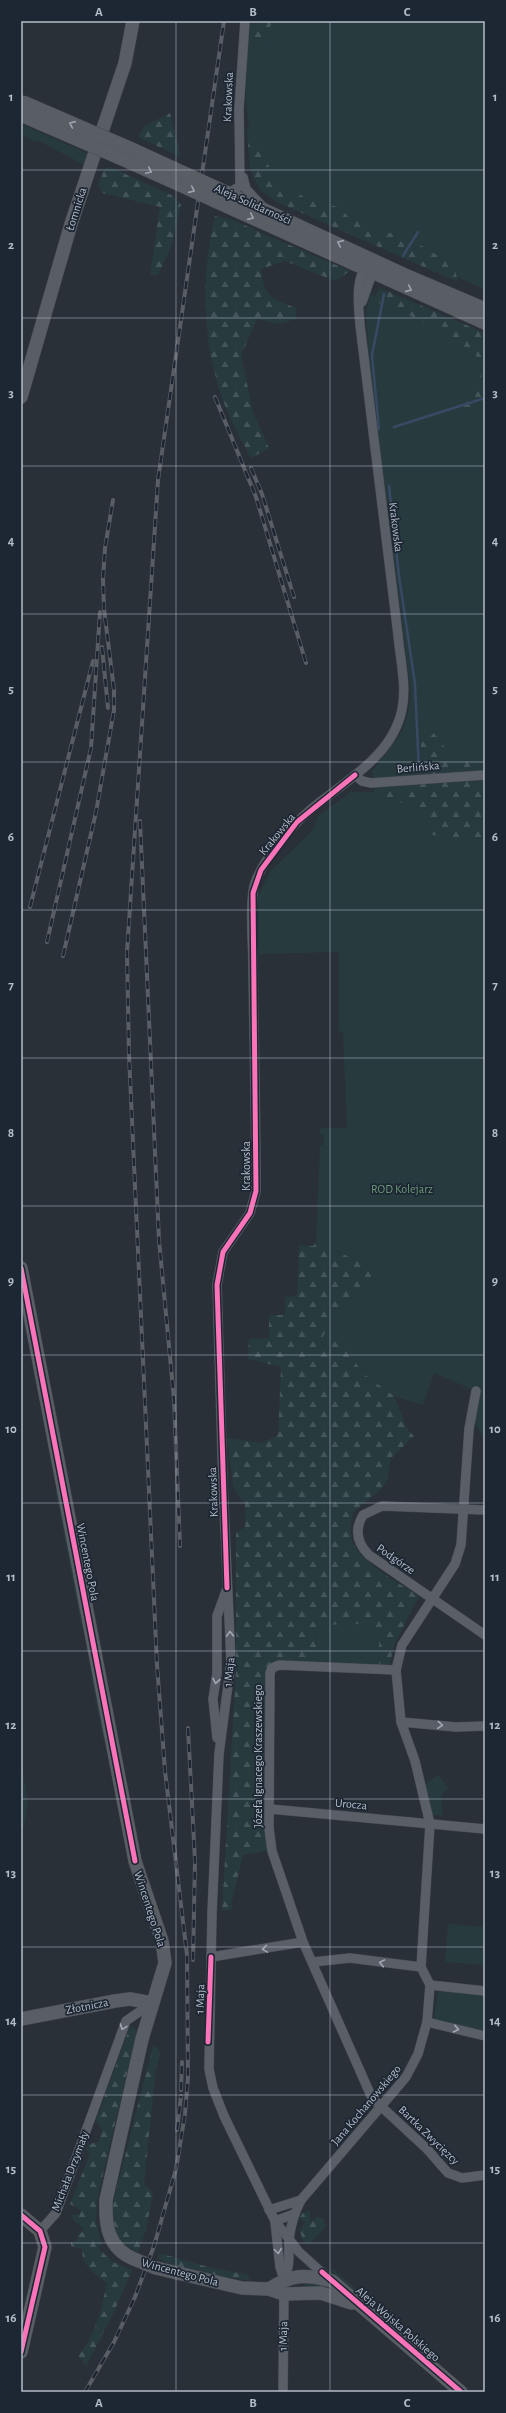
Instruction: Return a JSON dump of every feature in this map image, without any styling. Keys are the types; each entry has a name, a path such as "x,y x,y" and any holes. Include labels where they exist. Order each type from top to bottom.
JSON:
{"street":[{"name":"Łomnicka","path":"21,397 71,224 125,63 133,21"},
{"name":"Krakowska","path":"219,194 234,190 240,186 239,129 245,21"},
{"name":"Aleja Solidarności","path":"22,106 170,174 219,194 269,211 371,267 485,309"},
{"path":"239,129 244,186 253,198 269,211"},
{"name":"Aleja Solidarności","path":"219,194 485,323"},
{"name":"Krakowska","path":"227,1588 217,1285 224,1252 250,1213 256,1191 253,893 261,870 293,827 309,811 355,775 390,739 400,718 404,696 359,313 358,296 371,267"},
{"name":"Berlińska","path":"355,775 362,782 371,783 485,775"},
{"name":"Wincentego Pola","path":"21,1268 135,1861 162,1941 163,1972 152,2003 106,2200 106,2224 111,2241 120,2252 134,2260 156,2268 242,2288 269,2289 284,2294 327,2294 365,2309"},
{"path":"476,1391 469,1429 461,1546 455,1564 402,1645 396,1670 401,1722 415,1761 430,1824 421,1967 430,1985 485,1991"},
{"name":"Podgórze","path":"485,1510 382,1506 363,1515 358,1525 358,1539 364,1551 485,1635"},
{"path":"219,1754 213,1699 217,1673 217,1616 227,1588"},
{"name":"1 Maja","path":"227,1588 231,1662 219,1754 208,2048 210,2076 224,2116 275,2221 289,2241 290,2263 284,2279"},
{"name":"Józefa Ignacego Kraszewskiego","path":"381,2107 372,2098 303,1942 272,1851 270,1809 270,1673 272,1668 278,1664 396,1670"},
{"path":"401,1722 456,1727 485,1726"},
{"name":"Urocza","path":"270,1809 485,1829"},
{"path":"211,1957 303,1942"},
{"path":"313,1962 350,1958 421,1967"},
{"name":"Jana Kochanowskiego","path":"289,2241 294,2214 301,2200 381,2107 412,2068 427,2022 430,1985"},
{"name":"Złotnicza","path":"21,2019 115,2001 130,2000 152,2003"},
{"name":"Michała Drzymały","path":"40,2231 56,2213 126,2020 152,2003"},
{"path":"427,2022 485,2036"},
{"name":"Bartka Zwycięzcy","path":"381,2107 427,2149 448,2173 462,2178 485,2175"},
{"path":"270,2210 301,2200"},
{"path":"275,2221 294,2214"},
{"path":"21,2215 40,2231 44,2241 45,2254 21,2352"},
{"name":"1 Maja","path":"275,2221 280,2267 284,2279 283,2392"},
{"name":"Aleja Wojska Polskiego","path":"289,2241 332,2282 462,2392"},
{"path":"269,2289 284,2279 309,2276 332,2282"}],"green space":[{"path":"250,21 272,21 265,46 247,44"},
{"path":"272,21 485,21 485,290 275,192 249,126 246,100 247,44 265,46"},
{"path":"170,113 181,157 138,137 145,126"},
{"path":"21,124 89,154 86,166 41,142 33,141 21,133"},
{"path":"249,126 263,157 279,181 307,199 338,207 349,217 375,230 400,235 426,248 454,266 458,282 277,202 260,190 250,169 247,130"},
{"path":"110,167 171,195 181,204 172,244 158,275 150,275 160,207 102,193 98,185 105,168"},
{"path":"215,216 230,219 350,271 335,281 285,261 261,269 264,286 267,291 280,302 296,308 296,319 279,324 257,319 241,355 253,412 269,448 251,458 224,403 211,357 205,287 210,239"},
{"path":"380,288 485,333 485,402 463,411 461,395 479,382 482,362 463,345 435,328 405,313 380,304 375,296"},
{"name":"ROD Kolejarz","path":"370,295 384,296 485,342 485,1435 482,1435 472,1417 476,1391 434,1373 423,1405 394,1396 364,1374 338,1340 325,1348 320,1342 339,1308 356,1295 363,1280 372,1282 370,1267 316,1242 320,1146 324,1144 323,1135 320,1134 320,1128 347,1128 343,1032 339,1031 339,952 259,954 258,896 270,872 314,829 318,816 351,792 374,792 372,771 403,729 409,709 411,695 369,363 366,313"},
{"path":"434,733 454,760 485,761 485,838 460,840 429,834 428,814 419,808 386,798 383,788 419,786 422,773 421,743"},
{"path":"316,1242 370,1267 372,1282 363,1280 356,1295 339,1308 320,1342 325,1348 338,1339 364,1374 394,1396 408,1430 414,1436 391,1458 386,1483 379,1491 353,1512 351,1535 353,1543 357,1551 364,1558 392,1579 419,1596 395,1643 389,1666 379,1666 379,1640 362,1624 316,1625 317,1664 274,1662 266,1668 268,1850 243,1855 231,1904 232,1909 222,1911 236,1670 236,1533 245,1527 245,1505 233,1486 227,1438 262,1443 278,1435 281,1367 248,1359 249,1339 269,1338 269,1315 285,1315 285,1297 297,1296 299,1245 313,1246"},
{"path":"57,1487 84,1629 82,1630 55,1488"},
{"path":"362,1624 379,1640 379,1670 317,1667 316,1625"},
{"path":"91,1677 93,1678 105,1739 103,1739"},
{"path":"21,1759 28,1802 24,1827 21,1828"},
{"path":"438,1774 449,1788 441,1795 443,1815 431,1815 425,1785"},
{"path":"448,1924 485,1927 485,1965 445,1962"},
{"path":"438,1991 485,1994 485,2030 481,2031 434,2019"},
{"path":"130,2027 137,2030 97,2200 96,2223 102,2245 98,2248 113,2262 132,2270 114,2312 86,2366 78,2356 94,2331 107,2283 86,2265 82,2249 71,2246 71,2242 76,2243 79,2232 82,2233 83,2228 74,2221 71,2214 79,2215 81,2210 70,2204 90,2154 86,2150 89,2144 99,2142 102,2129 96,2120"},
{"path":"153,2046 158,2048 160,2054 156,2068 144,2183 153,2193 146,2230 138,2252 124,2243 116,2233 113,2220 113,2203"},
{"path":"310,2211 310,2222 317,2217 324,2219 324,2223 327,2225 308,2245 303,2241 300,2231 306,2221 302,2221 300,2217 303,2213"},
{"path":"159,2253 212,2268 248,2275 250,2281 179,2268 157,2258"},
{"path":"333,2269 365,2297 359,2297 330,2272"},
{"path":"305,2280 320,2282 337,2290 304,2289"}],"waterway":[{"path":"403,256 418,232"},
{"path":"379,429 372,355 384,294"},
{"path":"394,427 485,398"},
{"path":"389,486 399,576 415,684 419,772"}],"railway":[{"path":"85,2392 114,2342 135,2297 154,2246 176,2169 185,2114 188,2077 187,1955 165,1771 157,1665 129,1055 127,952 158,480 224,21"},
{"path":"215,397 256,497 306,663"},
{"path":"251,468 262,494 294,597"},
{"path":"63,956 96,812 114,710 114,690 104,609 103,579 105,548 113,500"},
{"path":"47,942 91,748 100,612"},
{"path":"102,647 108,708"},
{"path":"30,907 93,661"},
{"path":"140,821 159,1240 174,1399 180,1546"},
{"path":"188,1728 195,1861 193,1960"},
{"path":"181,2090 182,2062"},
{"path":"177,2130 181,2096"}],"cycle path":[{"path":"227,1588 217,1285 223,1252 250,1213 256,1191 253,893 261,870 297,822 355,775"},
{"path":"21,1268 135,1861"},
{"path":"208,2042 211,1957"},
{"path":"21,2215 40,2231 45,2247 21,2352"},
{"path":"322,2272 461,2392"}]}
